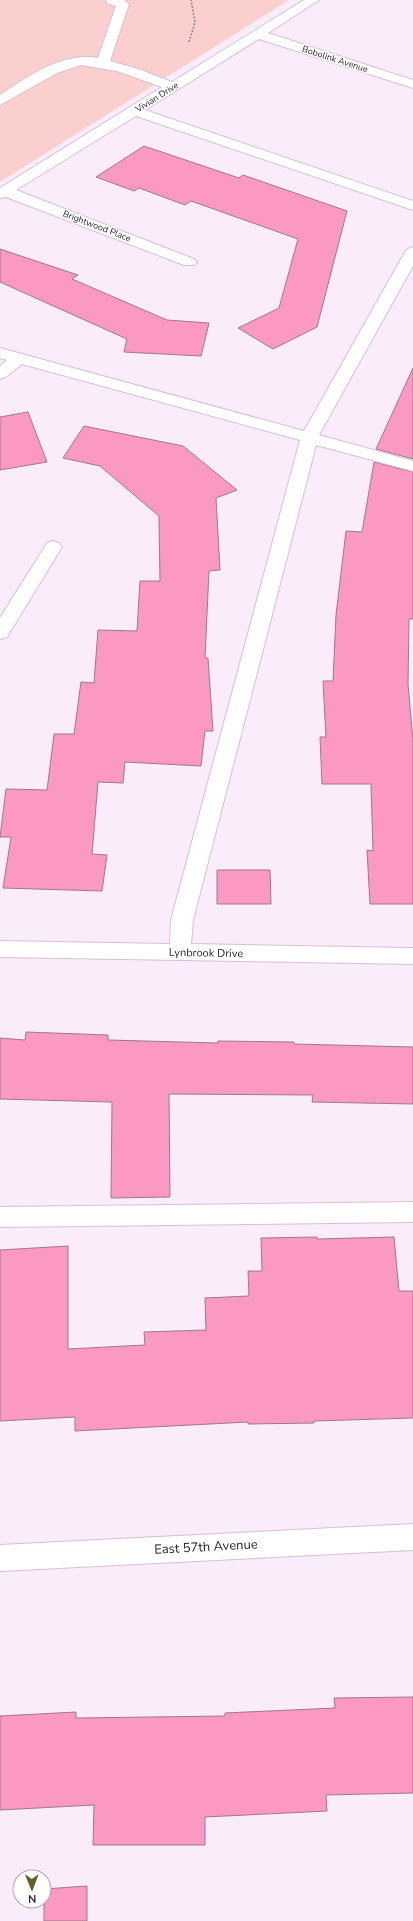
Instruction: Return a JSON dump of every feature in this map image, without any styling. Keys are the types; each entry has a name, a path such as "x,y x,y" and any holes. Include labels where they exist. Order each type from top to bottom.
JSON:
{"street":[{"path":"103,62 123,4 112,0"},
{"name":"Vivian Drive","path":"3,192 313,0"},
{"name":"Bobolink Avenue","path":"257,34 413,84"},
{"path":"0,101 44,75 71,62 103,62 149,76 173,87"},
{"path":"135,111 413,206"},
{"name":"Brightwood Place","path":"3,192 189,262"},
{"path":"180,952 182,920 250,667 308,438 413,252"},
{"path":"0,353 413,466"},
{"path":"0,374 20,358"},
{"path":"0,633 53,547"},
{"name":"Lynbrook Drive","path":"0,949 413,956"},
{"path":"0,1217 413,1212"},
{"name":"East 57th Avenue","path":"0,1558 413,1537"}],"path":[{"path":"188,45 195,22 191,0"}],"shaded area":[{"path":"0,0 289,0 0,182"}],"building":[{"path":"144,146 239,178 243,175 347,211 317,327 273,349 238,328 279,308 298,239 191,201 185,205 139,188 134,191 96,177"},
{"path":"0,249 78,275 72,279 167,320 209,323 201,356 124,352 127,339 0,282"},
{"path":"413,368 413,459 376,449"},
{"path":"28,412 47,462 0,470 0,417"},
{"path":"84,426 183,446 237,490 216,498 220,570 209,571 205,658 208,658 213,731 205,731 201,766 125,762 123,783 98,782 92,854 107,855 102,891 3,888 11,837 0,837 6,789 47,790 54,734 74,734 81,682 94,683 98,630 137,631 140,581 160,581 159,516 100,466 63,458"},
{"path":"374,462 413,472 413,619 409,619 408,684 413,740 413,904 370,904 367,850 373,851 371,784 322,784 320,737 326,737 323,681 333,681 336,615 346,531 362,532"},
{"path":"217,870 270,870 271,904 217,904"},
{"path":"26,1032 108,1035 108,1040 218,1043 218,1041 294,1042 294,1044 413,1047 413,1104 312,1102 313,1095 169,1094 170,1197 111,1198 112,1102 0,1099 0,1038 25,1040"},
{"path":"317,1237 317,1239 394,1237 399,1291 413,1291 413,1418 314,1421 314,1423 248,1424 248,1422 75,1431 75,1417 0,1421 0,1250 68,1246 68,1349 145,1345 144,1332 206,1330 205,1298 249,1296 248,1271 262,1271 261,1238"},
{"path":"413,1697 413,1793 326,1795 327,1811 205,1817 205,1845 93,1845 94,1805 0,1810 0,1716 76,1712 76,1718 225,1716 225,1713 335,1708 334,1698"},
{"path":"87,1886 87,1921 44,1921 44,1909 52,1909 52,1888"}]}
